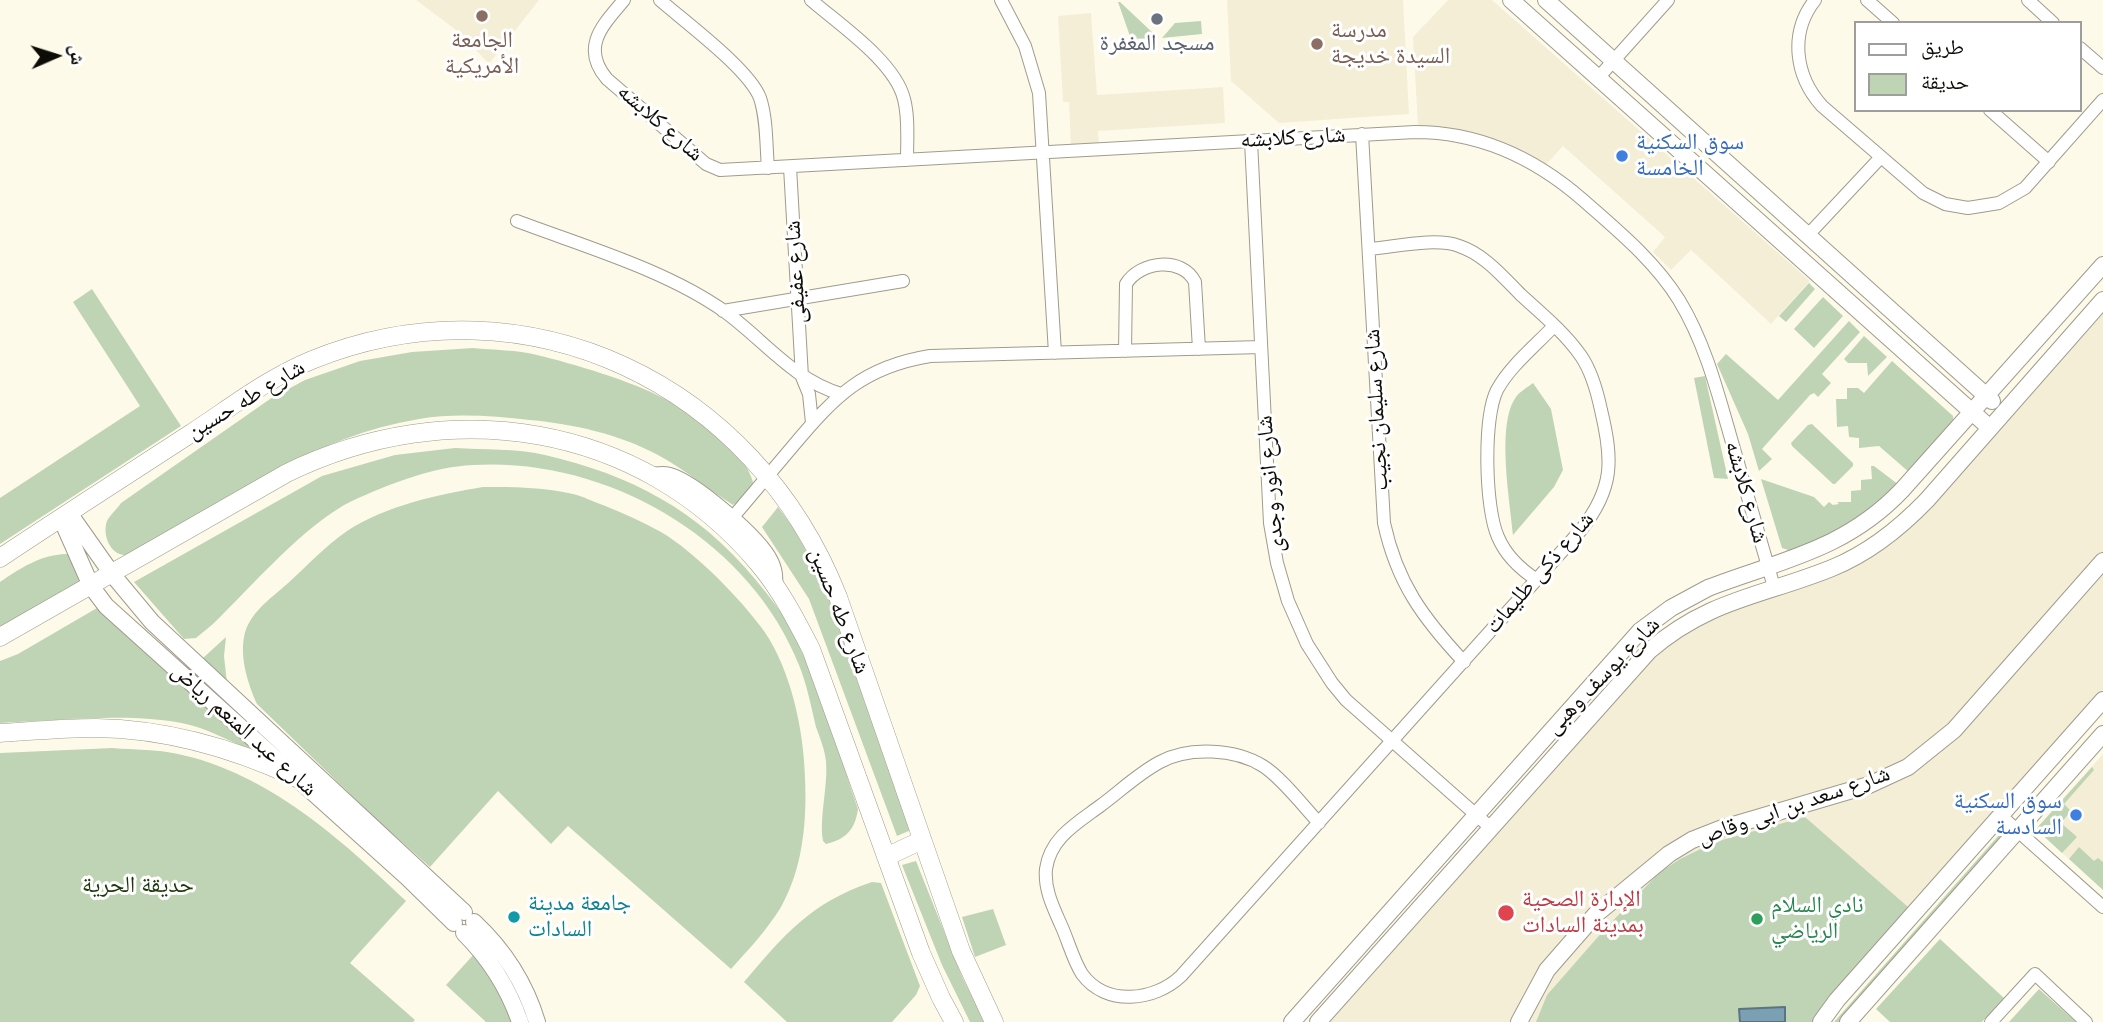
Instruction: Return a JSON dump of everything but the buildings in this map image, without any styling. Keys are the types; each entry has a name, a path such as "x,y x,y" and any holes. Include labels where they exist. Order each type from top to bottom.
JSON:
{"main road":[{"name":"شارع طه حسين","path":"0,558 277,377 310,361 362,344 401,336 442,332 496,333 549,341 626,366 695,407 736,441 768,475 803,525 828,572 968,970 994,1022"},
{"name":"شارع طه حسين","path":"0,637 310,461 360,443 411,432 476,429 541,436 592,450 648,475 682,495 722,526 757,562 776,587 811,649 930,976 954,1022"},
{"path":"0,733 94,728 165,734 219,747 297,778"},
{"path":"887,857 922,840"}],"street":[{"name":"شارع كلابشه","path":"624,0 599,31 595,52 599,67 607,79 706,164 725,170 1363,134 1436,133 1503,149 1536,165 1566,185 1643,255 1678,300 1705,351 1774,587"},
{"path":"660,0 753,84 763,110 768,168"},
{"path":"811,0 881,61 895,78 906,110 908,160"},
{"path":"1001,0 1022,38 1035,78 1041,109 1055,352"},
{"path":"1511,0 1990,428"},
{"path":"1546,0 2005,412"},
{"path":"1598,78 1668,0"},
{"path":"1815,0 1806,14 1799,36 1798,60 1804,81 1822,106 1933,199 1945,204 1968,208 1990,206 2010,198 2025,188 2103,100"},
{"path":"1867,0 1891,21"},
{"path":"2028,0 2051,21"},
{"path":"2082,50 2103,68"},
{"path":"1992,112 2049,162"},
{"name":"شارع سليمان نجيب","path":"1363,134 1382,505 1388,541 1401,577 1420,611 1464,662"},
{"name":"شارع انور وجدى","path":"1251,141 1270,523 1277,563 1288,601 1307,644 1332,684 1346,700 1491,828"},
{"path":"1808,235 1881,157"},
{"name":"شارع عفيفى","path":"790,167 802,377 811,404 812,423"},
{"path":"517,221 646,270 677,285 723,311 802,377 841,394"},
{"name":"شارع ذكى طليمات","path":"1319,823 1265,767 1252,760 1213,752 1186,754 1161,761 1069,829 1051,851 1046,869 1047,889 1081,973 1096,986 1124,997 1144,996 1168,987 1181,976 1319,823 1392,741 1464,662 1581,530 1594,513 1605,487 1609,447 1592,376 1581,356 1554,326 1493,268 1460,246 1441,243 1369,249"},
{"path":"1125,351 1126,284 1138,270 1146,267 1177,265 1191,274 1195,282 1199,349"},
{"name":"شارع يوسف وهبى","path":"1292,1022 1640,631 1689,597 1833,543 1870,520 1902,490 2103,265"},
{"path":"723,311 903,281"},
{"name":"شارع يوسف وهبى","path":"1318,1022 1629,672 1661,640 1688,621 1718,606 1832,568 1883,540 1920,507 2103,300"},
{"path":"1537,580 1509,556 1494,526 1490,501 1488,425 1492,402 1503,381 1554,326"},
{"path":"733,517 812,423 841,394 873,373 916,358 1261,347"},
{"path":"648,475 663,473 676,476 733,517 771,559 776,572 776,587"},
{"name":"شارع عبد المنعم رياض","path":"65,515 152,622 464,922 501,978 520,1022"},
{"name":"شارع عبد المنعم رياض","path":"65,515 91,586 106,606 408,878 464,922 491,938 528,994 537,1022"},
{"name":"شارع سعد بن ابى وقاص","path":"1519,1022 1547,970 1595,915 1668,854 1692,840 1720,829 1869,785 1908,767 1931,750 1954,730 2103,561"},
{"path":"177,669 189,658"},
{"path":"1821,1022 1845,990 2103,700"},
{"path":"1848,1022 2103,734"},
{"path":"2000,815 2103,907"},
{"path":"1991,1022 2035,974 2086,1022"}],"shaded area":[{"name":"الجامعة الأمريكية","path":"416,0 539,0 489,64 460,33"},
{"name":"مدرسة السيدة خديجة","path":"1227,0 1403,0 1409,114 1279,123 1231,81"},
{"name":"سوق السكنية الخامسة","path":"1448,0 1492,0 1810,281 1771,324 1691,250 1671,270 1653,252 1665,237 1563,146 1544,167 1418,127 1413,37"},
{"path":"1091,13 1097,95 1223,87 1225,123 1098,131 1099,146 1071,147 1069,102 1063,102 1058,16"},
{"path":"2103,310 2103,698 1817,1022 1328,1022 1643,662 1696,625 1878,548"},
{"name":"سوق السكنية السادسة","path":"2103,754 2103,890 2036,829"}],"green space":[{"path":"1118,2 1153,33 1153,38 1131,39"},
{"path":"1201,21 1202,34 1162,38 1175,23"},
{"path":"1809,283 1815,289 1786,322 1779,316"},
{"path":"92,289 181,426 0,544 0,498 140,406 73,302"},
{"path":"1823,297 1843,316 1814,348 1794,329"},
{"path":"1849,321 1860,332 1822,374 1831,383 1818,397 1814,393 1810,395 1762,449 1772,459 1759,471 1748,434 1717,364 1726,354 1778,400"},
{"path":"1864,336 1887,357 1868,376 1867,363 1848,363 1844,359"},
{"path":"473,348 537,355 603,374 652,392 716,434 740,458 753,482 745,495 733,505 668,461 612,436 563,424 502,417 433,417 381,427 308,454 240,490 141,551 127,555 111,548 106,532 107,521 121,503 270,399 305,380 360,361 412,352"},
{"path":"1892,361 1953,416 1954,426 1910,473 1879,446 1859,448 1859,438 1849,437 1848,426 1837,427 1836,399 1847,399 1847,388 1858,388 1864,393"},
{"path":"1705,376 1728,479 1714,478 1694,378"},
{"path":"1533,383 1551,409 1563,470 1554,487 1513,535 1506,463 1507,425 1516,397"},
{"path":"1812,424 1853,463 1835,484 1792,446 1791,443"},
{"path":"455,448 534,453 606,473 661,499 686,515 733,555 766,592 786,620 813,677 858,809 852,828 833,842 826,844 823,841 826,762 809,696 799,665 776,620 746,579 709,544 667,515 622,492 573,475 523,466 458,466 411,477 381,488 352,501 316,524 196,638 184,639 134,582 322,476 395,455"},
{"path":"1871,466 1899,485 1856,525 1794,552 1782,548 1761,479 1814,497 1824,507 1829,502 1833,505 1839,504 1837,502 1851,502 1851,491 1861,490 1861,480 1872,479"},
{"path":"483,487 517,487 577,495 661,532 688,551 730,591 764,631 782,664 794,701 802,741 805,794 802,844 794,876 781,907 731,969 568,826 551,844 498,791 430,867 377,820 257,704 246,671 243,645 250,621 267,601 331,543 362,522 413,502"},
{"path":"778,507 794,529 825,584 911,830 897,836 809,599 762,527"},
{"path":"66,554 74,557 80,585 0,630 0,582 39,560"},
{"path":"97,608 140,643 259,754 200,728 154,719 102,718 0,723 0,661 18,654"},
{"path":"226,637 224,656 227,683 205,664 203,658"},
{"name":"حديقة الحرية","path":"113,748 178,754 243,776 302,812 356,855 406,901 350,963 415,1020 0,1022 0,753"},
{"path":"2092,767 2094,770 2064,804 2071,811 2061,823 2077,837 2062,853 2036,829"},
{"name":"نادي السلام الرياضي","path":"1805,817 1908,907 1831,994 1812,1022 1536,1022 1547,995 1660,872 1715,842"},
{"path":"1999,835 2002,839 1840,1022 1834,1022"},
{"path":"2079,847 2094,861 2098,858 2103,862 2103,890 2069,859"},
{"path":"916,861 963,979 985,1022 970,1022 942,965 902,865"},
{"path":"872,882 881,883 920,986 916,995 892,1022 787,1022 744,982 786,935 815,910 850,890"},
{"path":"993,909 1006,945 975,957 962,917"},
{"path":"1940,939 2004,998 1982,1022 1890,1022 1876,1009"},
{"path":"475,953 487,964 515,1022 486,1022 446,985"},
{"path":"2039,989 2076,1022 2009,1022"}],"water":[{"path":"1785,1007 1785,1022 1740,1022 1739,1009"}],"place":[{"name":"الجامعة الأمريكية","path":"482,16"},
{"name":"مسجد المغفرة","path":"1157,19"},
{"name":"مدرسة السيدة خديجة","path":"1317,44"},
{"name":"سوق السكنية الخامسة","path":"1622,156"},
{"name":"سوق السكنية السادسة","path":"2076,815"},
{"name":"الإدارة الصحية بمدينة السادات","path":"1506,913"},
{"name":"جامعة مدينة السادات","path":"514,917"},
{"name":"نادي السلام الرياضي","path":"1757,919"}]}
